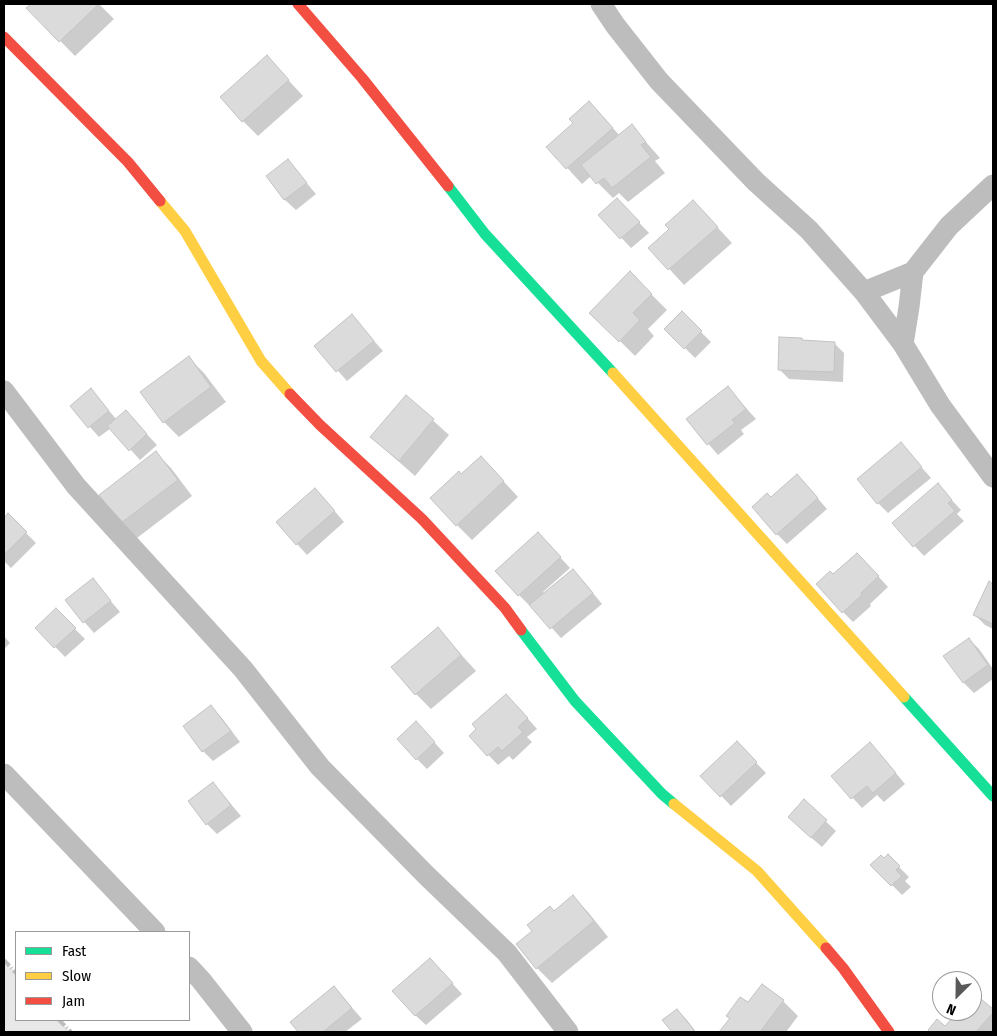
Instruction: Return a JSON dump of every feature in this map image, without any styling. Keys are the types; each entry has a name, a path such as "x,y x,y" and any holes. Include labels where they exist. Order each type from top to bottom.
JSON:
{"street":[{"path":"298,4 368,85 485,234 611,370 993,796"},
{"path":"601,4 659,81 756,182 809,230 864,292 902,344 940,405 993,476"},
{"path":"4,36 128,162 184,231 261,361 288,392 422,518 505,608 575,701 662,794 757,871 808,926 843,968 889,1032"},
{"path":"864,292 913,272 949,226 993,185"},
{"path":"902,344 913,272"},
{"path":"4,391 76,486 242,669 320,768 426,875 507,953 568,1032"},
{"path":"4,774 154,931"},
{"path":"190,969 242,1032"}],"shaded area":[{"path":"4,960 15,972 15,1021 60,1021 71,1032 4,1032"}],"building":[{"path":"31,4 99,4 59,42 26,8"},
{"path":"267,55 289,80 242,122 220,97"},
{"path":"589,101 613,128 566,169 546,147 573,123 569,119"},
{"path":"632,124 646,142 641,145 651,157 612,188 604,178 596,184 581,165"},
{"path":"288,159 307,183 284,200 266,176"},
{"path":"617,198 640,222 620,239 598,215"},
{"path":"693,200 718,227 668,270 648,248 669,229 665,225"},
{"path":"630,271 652,294 633,313 640,320 619,342 589,313"},
{"path":"682,311 702,331 684,349 664,329"},
{"path":"352,314 374,341 336,372 314,346"},
{"path":"779,337 835,342 834,372 778,370"},
{"path":"189,356 211,387 163,423 140,392"},
{"path":"728,386 746,409 732,420 735,423 707,445 686,419"},
{"path":"91,388 109,411 88,428 70,406"},
{"path":"406,395 434,419 399,461 370,437"},
{"path":"126,410 147,434 129,451 107,426"},
{"path":"901,442 922,467 877,504 857,479"},
{"path":"156,451 178,480 121,523 99,495"},
{"path":"481,456 504,481 456,526 430,498 459,471 461,474"},
{"path":"797,474 818,498 776,535 752,507 767,493 771,497"},
{"path":"938,483 952,500 948,503 955,511 913,547 892,523"},
{"path":"315,488 335,511 296,545 276,522"},
{"path":"8,513 27,532 4,555 4,518"},
{"path":"538,532 561,557 518,596 495,571"},
{"path":"857,553 879,576 842,613 816,584 830,571 833,574"},
{"path":"573,569 593,593 550,629 529,605"},
{"path":"93,578 111,601 83,623 65,600"},
{"path":"989,581 993,584 993,624 973,615"},
{"path":"56,608 76,628 54,648 35,628"},
{"path":"438,627 461,655 415,695 391,667"},
{"path":"969,638 988,665 963,683 943,656"},
{"path":"506,694 528,718 518,727 523,732 502,751 498,747 487,756 469,736 476,729 472,724"},
{"path":"211,705 231,731 202,752 183,726"},
{"path":"416,721 435,742 416,760 397,739"},
{"path":"737,741 757,762 720,797 700,776"},
{"path":"870,742 896,773 873,793 867,786 851,799 831,776"},
{"path":"213,782 231,805 206,825 188,801"},
{"path":"804,799 827,820 811,838 788,817"},
{"path":"888,854 900,866 896,870 902,876 891,886 870,865 881,855 884,858"},
{"path":"573,895 594,921 536,969 516,944 532,931 527,925 550,906 554,911"},
{"path":"430,958 453,983 415,1016 392,991"},
{"path":"762,984 784,1000 760,1032 719,1032 730,1018 726,1016 740,997 748,1002"},
{"path":"334,986 352,1008 323,1032 298,1032 290,1022"},
{"path":"982,1000 993,1009 993,1013 976,1032 930,1032 928,1030 935,1021 939,1021 945,1026 949,1021 982,1021"},
{"path":"677,1009 694,1030 692,1032 672,1032 662,1020"}],"railway":[{"path":"4,960 15,972"},
{"path":"60,1021 71,1032"}],"traffic: fast":[{"path":"448,186 485,234 613,373"},
{"path":"521,630 575,701 662,794 674,804"},
{"path":"904,697 993,796"}],"traffic: slow":[{"path":"160,201 185,231 261,361 290,394"},
{"path":"613,373 904,697"},
{"path":"674,804 757,871 826,948"}],"traffic: jam":[{"path":"298,4 362,78 448,186"},
{"path":"4,37 128,162 160,201"},
{"path":"290,394 320,425 422,519 505,608 521,630"},
{"path":"826,948 843,968 889,1032"}]}
